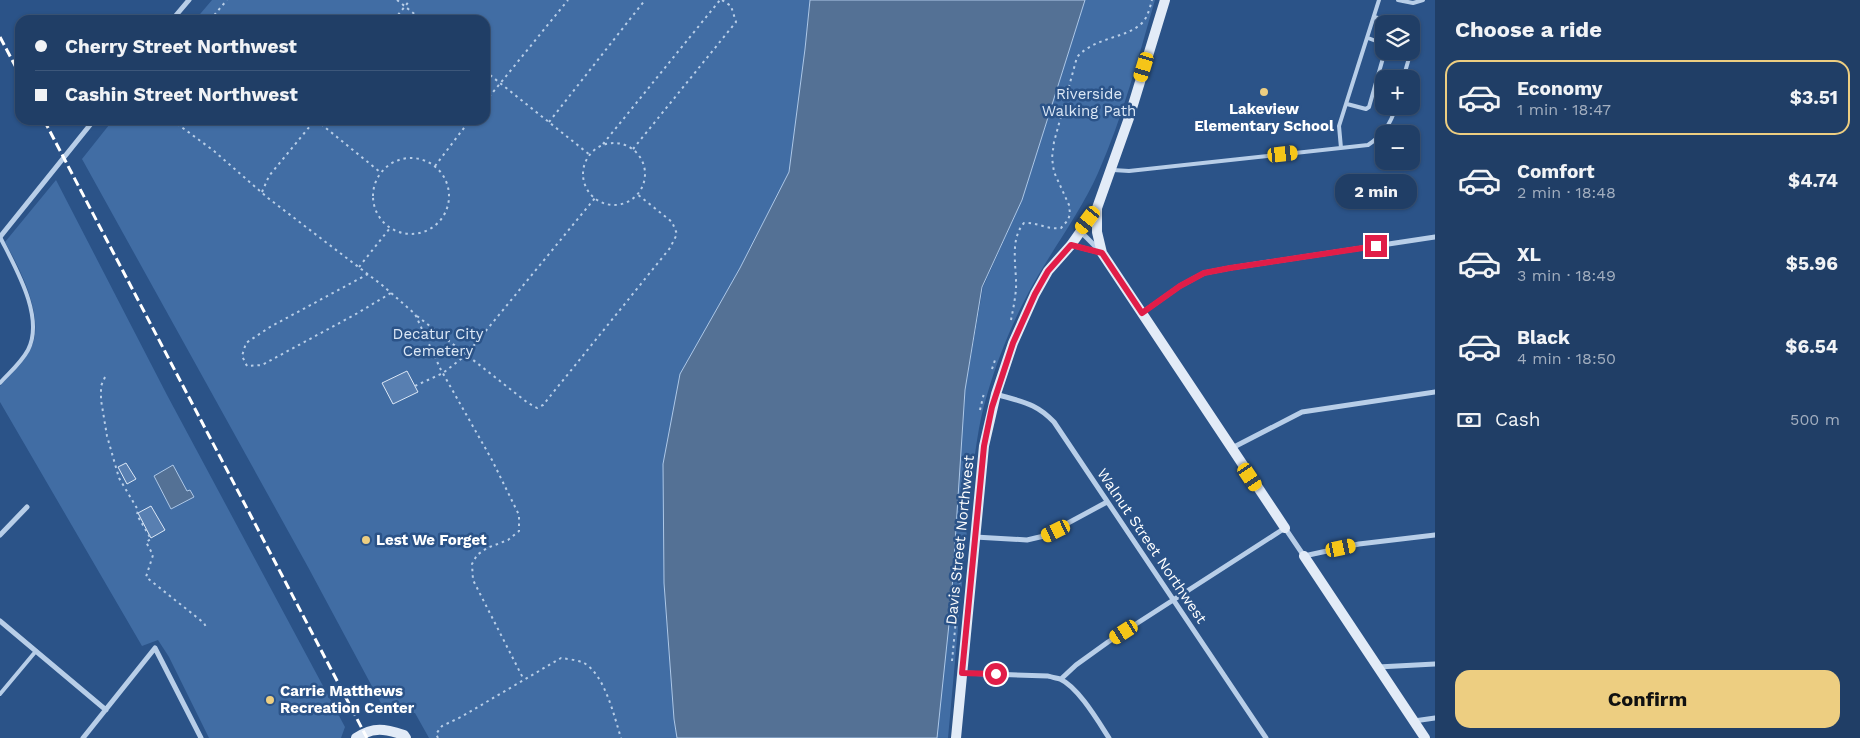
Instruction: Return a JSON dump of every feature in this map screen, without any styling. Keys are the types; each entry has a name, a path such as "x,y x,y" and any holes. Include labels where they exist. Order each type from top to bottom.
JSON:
{"street":[{"path":"176,15 189,0"},
{"name":"Davis Street Northwest","path":"956,738 984,446 996,394 1013,343 1035,294 1048,271 1071,245 1097,208 1129,118 1165,0"},
{"path":"0,237 90,125"},
{"path":"1097,208 1097,232 1102,253"},
{"path":"1080,232 1102,253 1426,738"},
{"path":"1142,313 1180,286 1204,273 1435,237"},
{"path":"1071,245 1102,253"},
{"path":"1232,448 1302,412 1435,392"},
{"name":"Walnut Street Northwest","path":"996,394 1033,405 1043,411 1054,422 1266,738"},
{"path":"976,537 1028,540 1044,536 1107,502"},
{"path":"0,536 26,507"},
{"path":"1061,679 1076,665 1286,528"},
{"path":"1304,556 1359,544 1435,535"},
{"path":"0,621 106,710"},
{"path":"83,738 155,648 201,738"},
{"path":"1377,667 1435,664"},
{"path":"962,673 1048,676 1061,679 1082,700 1109,738"},
{"path":"1414,721 1435,718"},
{"path":"356,738 364,733 384,729 405,736"}],"lane":[{"path":"1341,148 1340,126 1378,0"},
{"path":"1398,0 1413,3 1423,0"},
{"path":"1368,38 1375,41"},
{"path":"1346,104 1366,109 1370,107 1383,60"},
{"path":"1111,170 1129,171 1368,145 1381,137 1393,115"},
{"path":"0,237 27,297 33,323 32,338 28,350 20,362 0,383"},
{"path":"0,694 36,651"}],"path":[{"path":"214,15 227,0"},
{"path":"397,0 416,15"},
{"path":"398,15 410,0"},
{"path":"490,96 568,0"},
{"path":"549,122 645,0"},
{"path":"602,145 612,143 623,144 632,149 644,165 645,175 637,194 622,204 603,202 595,198 588,190 584,180 583,169 590,155 602,145 721,0 731,6 736,22 632,149"},
{"path":"490,75 590,155"},
{"path":"179,125 368,274 466,355 537,408 543,405 670,248 677,234 672,222 637,194"},
{"path":"262,192 269,176 311,125"},
{"path":"321,125 380,173"},
{"path":"435,166 466,125"},
{"path":"413,158 435,166 444,178 448,190 448,202 444,214 436,224 426,231 413,234 401,233 390,228 380,219 374,208 374,184 380,173 389,164 400,159 413,158"},
{"path":"415,386 443,373 466,355 595,198"},
{"path":"359,268 390,228"},
{"path":"368,274 270,327 246,343 242,356 247,366 262,365 391,293"},
{"path":"415,314 443,373 492,460 519,516 519,531 508,540 487,548 477,555 472,564 473,580 524,680"},
{"path":"105,377 101,386 101,400 115,464 119,478 138,510 136,514 151,539 146,542 153,555 146,577 204,623 206,627"},
{"path":"438,738 436,734 442,726 561,658 582,662 593,670 602,684 621,738"}],"green space":[{"name":"Decatur City Cemetery","path":"212,0 810,0 789,172 740,268 663,464 664,583 677,738 429,738 415,713 393,714 382,705 308,567 82,159 109,125 490,125 490,15 199,15"},
{"name":"Riverside Walking Path","path":"1085,0 1155,0 1123,109 1107,152 1078,212 1023,303 1003,348 987,395 979,428 971,485 948,738 935,738 965,390 983,287 1022,200"},
{"path":"56,180 167,395 345,727 341,738 209,738 169,657 158,640 142,646 0,402 0,386 30,350 34,338 35,324 30,295 18,266 5,242"}],"shaded area":[{"path":"810,0 1085,0 1022,200 982,287 965,390 951,605 937,738 677,738 664,583 663,464 680,374 740,268 789,172"},
{"path":"173,465 187,491 190,490 194,497 171,509 154,476"}],"building":[{"path":"407,371 418,392 393,404 382,383"},
{"path":"126,463 136,479 127,484 118,467"},
{"path":"151,506 165,530 151,538 138,513"}],"railway":[{"path":"0,37 15,66"},
{"path":"47,125 367,738"}],"place":[{"name":"Lakeview Elementary School","path":"1264,92"},
{"name":"Lest We Forget","path":"366,540"},
{"name":"Carrie Matthews Recreation Center","path":"270,700"}],"route":[{"path":"996,674 962,673 984,446 996,394 1023,318 1048,271 1071,245 1102,253 1142,313 1158,300 1204,273 1376,246"}]}
